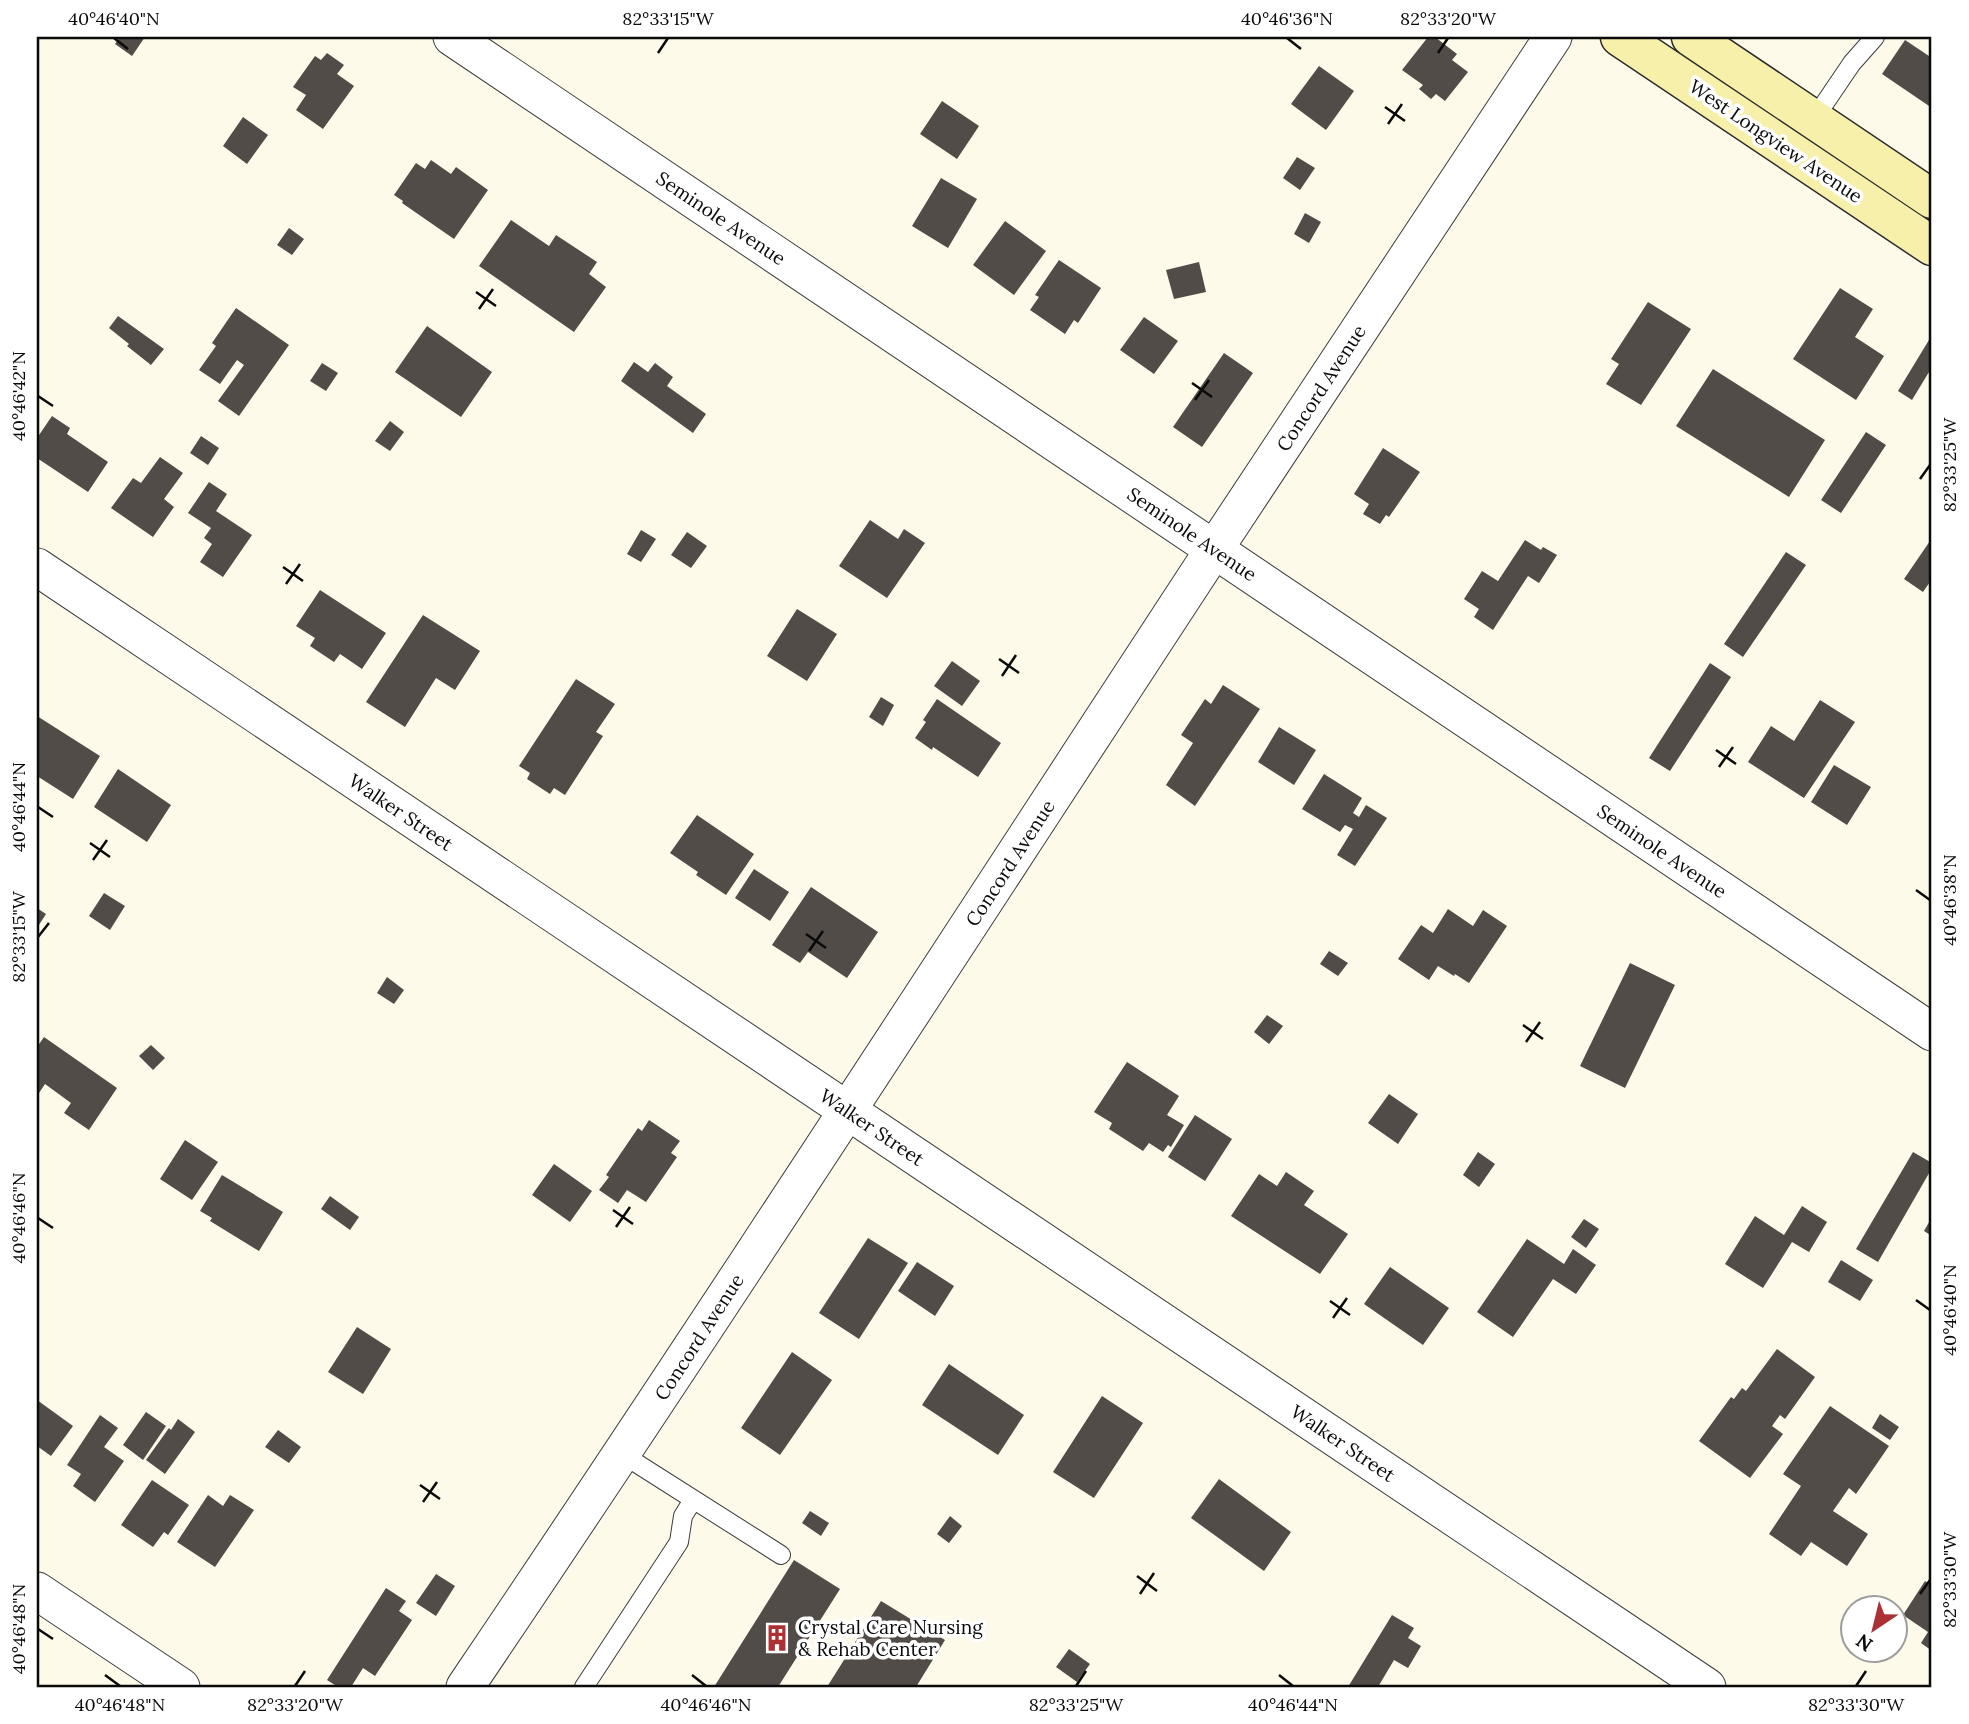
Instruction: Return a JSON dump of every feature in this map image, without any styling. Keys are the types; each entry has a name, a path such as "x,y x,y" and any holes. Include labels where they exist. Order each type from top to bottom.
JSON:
{"street":[{"name":"Seminole Avenue","path":"452,37 1932,1032"},
{"name":"Concord Avenue","path":"465,1687 848,1112 1214,550 1553,37"},
{"name":"West Longview Avenue","path":"1620,37 1932,246"},
{"name":"West Longview Avenue","path":"1691,37 1932,199"},
{"name":"Walker Street","path":"37,567 1707,1687"},
{"path":"37,1591 181,1687"}],"lane":[{"path":"1814,119 1852,63 1875,37"},
{"path":"622,1454 780,1555"},
{"path":"584,1687 679,1542 683,1516 693,1500"}],"building":[{"path":"120,37 145,37 132,56 115,44"},
{"path":"1428,37 1435,37 1457,54 1452,60 1468,72 1445,101 1436,94 1431,99 1419,89 1423,85 1402,70"},
{"path":"1905,40 1932,58 1932,108 1882,74"},
{"path":"327,53 344,65 337,74 354,86 323,129 296,110 306,95 293,87 315,56 321,60"},
{"path":"1319,66 1354,91 1326,130 1291,104"},
{"path":"942,101 979,126 957,159 920,134"},
{"path":"243,117 268,135 247,164 223,146"},
{"path":"1297,157 1315,168 1300,190 1283,178"},
{"path":"431,160 451,174 456,167 488,190 454,239 394,195 416,163 425,169"},
{"path":"941,178 977,199 948,248 912,226"},
{"path":"1305,213 1321,222 1309,243 1294,234"},
{"path":"511,220 549,246 556,235 597,262 589,274 606,287 574,332 479,266"},
{"path":"1005,221 1046,251 1014,295 973,265"},
{"path":"289,228 304,239 292,255 277,245"},
{"path":"1059,260 1101,288 1078,323 1074,320 1065,334 1030,310 1039,297 1035,295"},
{"path":"1199,262 1206,292 1174,299 1166,270"},
{"path":"1840,288 1873,309 1855,337 1884,356 1856,400 1793,359"},
{"path":"1648,302 1691,329 1641,405 1606,384 1619,364 1611,359"},
{"path":"236,308 289,345 239,416 218,401 244,365 237,360 220,384 199,370 216,346 212,343"},
{"path":"118,316 164,349 151,365 109,328"},
{"path":"1144,317 1178,341 1154,374 1120,350"},
{"path":"427,326 492,372 461,417 395,372"},
{"path":"1932,335 1932,367 1912,400 1898,391"},
{"path":"1224,353 1253,373 1202,447 1173,427"},
{"path":"634,362 648,372 655,363 673,377 667,386 706,414 693,433 621,381"},
{"path":"322,363 338,373 326,391 310,381"},
{"path":"1713,369 1825,440 1789,497 1676,426"},
{"path":"52,416 70,428 67,434 108,462 88,492 37,458 37,438"},
{"path":"390,421 404,432 390,451 375,441"},
{"path":"1866,432 1886,445 1841,513 1821,500"},
{"path":"201,436 219,448 208,465 190,453"},
{"path":"1383,448 1420,472 1389,517 1386,515 1380,524 1363,514 1369,504 1354,494"},
{"path":"160,457 183,473 164,499 174,507 153,537 111,508 133,478 141,483"},
{"path":"209,482 227,494 216,511 252,535 223,577 200,562 212,544 204,538 211,528 188,513"},
{"path":"870,520 898,539 904,529 925,543 887,598 839,566"},
{"path":"641,530 656,539 641,562 627,554"},
{"path":"687,532 707,546 691,568 671,555"},
{"path":"1932,538 1932,579 1923,592 1904,579"},
{"path":"1525,540 1541,550 1543,547 1557,555 1539,583 1528,576 1493,630 1474,617 1479,609 1464,599 1482,571 1498,581"},
{"path":"1786,552 1806,565 1743,657 1724,644"},
{"path":"320,590 386,633 362,669 340,654 334,662 310,646 315,638 296,626"},
{"path":"797,609 837,634 807,681 767,656"},
{"path":"423,615 480,651 455,690 436,678 405,727 366,702"},
{"path":"952,661 980,681 962,706 934,686"},
{"path":"1710,663 1731,677 1670,771 1649,758"},
{"path":"576,679 615,704 596,732 603,736 565,795 554,788 550,794 527,779 530,773 519,766"},
{"path":"1223,685 1260,709 1195,806 1166,785 1193,743 1181,735 1205,699 1211,704"},
{"path":"881,697 894,705 883,726 869,717"},
{"path":"937,699 1001,743 978,777 915,738"},
{"path":"1820,700 1855,722 1804,798 1748,762 1771,726 1794,741"},
{"path":"37,716 100,756 73,799 37,776"},
{"path":"1279,727 1316,750 1294,785 1258,762"},
{"path":"1834,765 1871,787 1847,825 1811,802"},
{"path":"118,769 171,805 147,842 94,807"},
{"path":"1324,774 1362,798 1353,813 1359,817 1366,805 1387,818 1355,866 1337,855 1353,829 1345,825 1340,832 1302,809"},
{"path":"697,815 754,854 726,895 670,853"},
{"path":"754,869 789,892 770,921 735,898"},
{"path":"811,887 878,932 847,978 808,952 800,963 772,945"},
{"path":"104,893 125,906 110,930 89,916"},
{"path":"37,908 46,914 37,928"},
{"path":"1448,909 1473,926 1483,910 1507,926 1469,983 1438,966 1429,980 1398,959 1421,925 1433,933"},
{"path":"1329,951 1348,963 1338,976 1320,964"},
{"path":"1630,963 1675,985 1625,1088 1580,1066"},
{"path":"387,977 404,990 394,1004 377,993"},
{"path":"1267,1015 1283,1026 1269,1044 1254,1032"},
{"path":"44,1037 117,1088 89,1130 64,1113 71,1103 45,1084 37,1096 37,1047"},
{"path":"151,1045 165,1058 153,1070 139,1056"},
{"path":"1127,1062 1179,1096 1167,1115 1184,1125 1171,1147 1168,1145 1163,1152 1149,1143 1143,1151 1109,1129 1112,1123 1094,1112"},
{"path":"1389,1094 1418,1114 1398,1144 1368,1123"},
{"path":"1195,1115 1232,1139 1205,1181 1168,1157"},
{"path":"649,1120 680,1141 671,1153 677,1157 646,1202 627,1190 618,1203 599,1190 638,1128 642,1131"},
{"path":"185,1140 218,1162 192,1200 160,1179"},
{"path":"1478,1152 1495,1164 1479,1187 1463,1175"},
{"path":"1913,1152 1932,1163 1932,1168 1878,1262 1856,1249"},
{"path":"554,1164 592,1191 570,1222 532,1195"},
{"path":"1286,1172 1314,1191 1304,1205 1348,1234 1320,1274 1231,1216 1259,1174 1277,1186"},
{"path":"222,1175 283,1212 259,1251 210,1221 212,1218 200,1211"},
{"path":"330,1196 359,1217 350,1230 321,1209"},
{"path":"1802,1206 1827,1222 1809,1252 1792,1242 1763,1288 1725,1264 1755,1216 1784,1235"},
{"path":"1932,1217 1932,1236 1924,1231"},
{"path":"1584,1219 1599,1229 1586,1248 1571,1237"},
{"path":"868,1238 908,1263 859,1339 819,1313"},
{"path":"1527,1239 1564,1264 1573,1249 1596,1265 1576,1294 1553,1279 1513,1337 1477,1312"},
{"path":"1841,1260 1873,1280 1860,1301 1828,1282"},
{"path":"917,1262 954,1286 935,1316 898,1291"},
{"path":"1390,1267 1449,1308 1423,1345 1364,1304"},
{"path":"357,1327 391,1349 363,1394 328,1372"},
{"path":"1777,1349 1815,1377 1785,1419 1780,1415 1772,1426 1783,1434 1750,1478 1699,1441 1731,1397 1734,1399 1742,1388 1746,1391"},
{"path":"792,1352 832,1380 780,1455 741,1428"},
{"path":"949,1364 1024,1415 998,1455 922,1405"},
{"path":"1102,1396 1143,1423 1094,1498 1053,1472"},
{"path":"37,1400 73,1426 51,1456 37,1446"},
{"path":"1830,1406 1889,1446 1856,1494 1849,1488 1833,1511 1868,1534 1847,1566 1811,1542 1801,1556 1769,1534 1801,1486 1783,1474"},
{"path":"146,1412 166,1426 143,1460 123,1445"},
{"path":"1880,1414 1899,1427 1890,1440 1872,1428"},
{"path":"100,1415 118,1428 104,1447 124,1461 95,1502 73,1486 81,1474 67,1465"},
{"path":"178,1419 195,1432 165,1474 146,1460"},
{"path":"278,1430 301,1447 289,1463 265,1447"},
{"path":"1219,1479 1291,1532 1264,1571 1191,1518"},
{"path":"152,1480 189,1505 168,1535 164,1532 153,1547 121,1525"},
{"path":"208,1495 223,1506 230,1495 254,1510 215,1567 177,1542"},
{"path":"810,1511 829,1523 821,1536 802,1523"},
{"path":"950,1516 962,1526 949,1543 937,1534"},
{"name":"Crystal Care Nursing & Rehab Center","path":"794,1560 840,1589 778,1687 714,1687"},
{"path":"436,1574 455,1586 436,1616 416,1603"},
{"path":"1925,1581 1932,1586 1932,1651 1921,1643 1928,1632 1910,1620 1910,1604"},
{"path":"386,1588 406,1601 399,1611 412,1620 375,1676 363,1668 351,1687 338,1687 327,1680"},
{"name":"Crystal Care Nursing & Rehab Center","path":"881,1601 945,1640 916,1687 827,1687"},
{"path":"1392,1615 1414,1628 1408,1638 1421,1646 1408,1668 1394,1660 1378,1687 1348,1687"},
{"path":"1069,1649 1090,1664 1077,1682 1056,1667"}],"place":[{"name":"Crystal Care Nursing & Rehab Center","path":"777,1638"}]}
